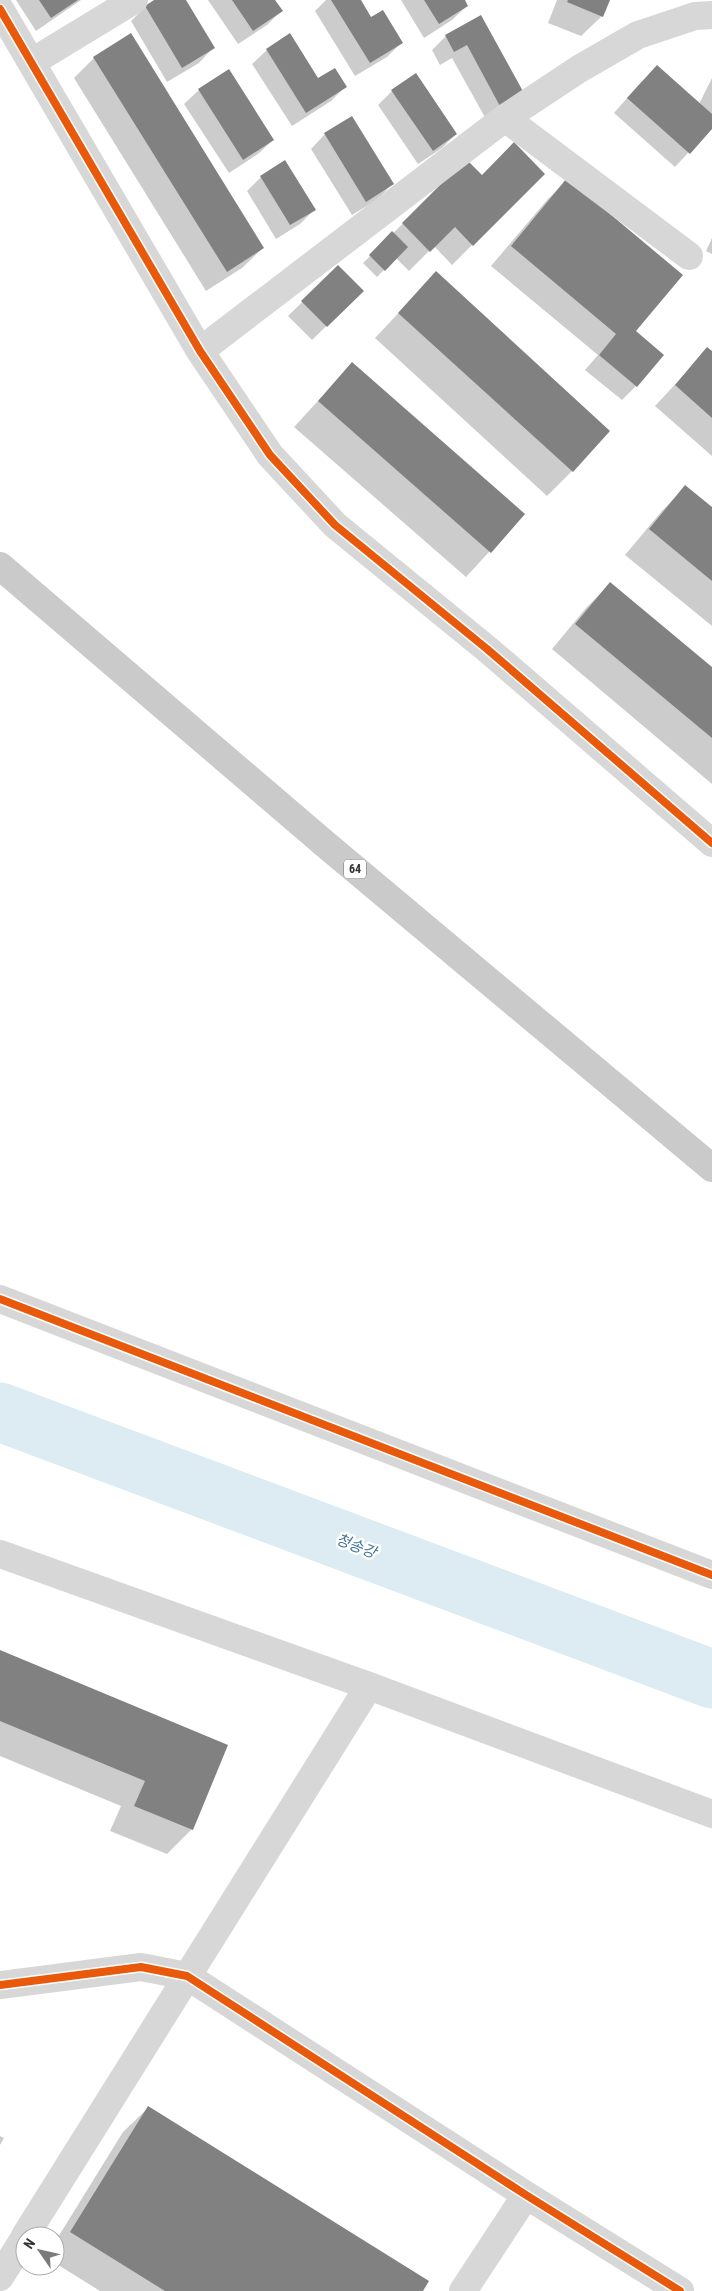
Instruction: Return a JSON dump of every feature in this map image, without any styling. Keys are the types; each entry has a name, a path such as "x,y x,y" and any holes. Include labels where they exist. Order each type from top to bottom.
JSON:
{"main road":[{"name":"64","path":"0,566 325,844 712,1168"}],"street":[{"path":"32,62 134,0"},
{"path":"0,9 200,350 270,455 335,525 486,649 712,843"},
{"path":"200,350 505,118 579,69 638,35 695,16 712,15"},
{"path":"505,118 689,256"},
{"path":"0,1299 712,1575"},
{"path":"0,1554 369,1686 712,1814"},
{"path":"31,2226 369,1686"},
{"path":"0,1985 141,1967 187,1976 526,2195 680,2291"},
{"path":"463,2291 526,2195"},
{"path":"0,2277 15,2252"}],"building":[{"path":"39,0 78,0 51,18"},
{"path":"154,0 186,0 215,48 182,68 145,6"},
{"path":"232,0 275,0 283,11 253,31"},
{"path":"331,0 361,0 371,17 383,10 403,43 370,63"},
{"path":"424,0 465,0 468,6 439,24"},
{"path":"568,0 610,0 603,17 567,2"},
{"path":"481,15 525,95 501,108 467,45 454,52 445,35"},
{"path":"131,33 264,248 227,272 93,57"},
{"path":"290,33 318,78 335,68 347,87 306,113 266,49"},
{"path":"657,65 712,114 712,129 690,154 627,98"},
{"path":"229,69 274,140 243,160 198,89"},
{"path":"416,73 457,134 433,151 391,90"},
{"path":"352,116 394,184 366,202 324,133"},
{"path":"514,142 545,174 473,246 455,227 430,252 402,223 466,159 482,175"},
{"path":"285,160 316,210 290,225 260,176"},
{"path":"567,178 683,275 636,331 664,355 637,387 599,355 616,334 511,246"},
{"path":"392,231 408,247 385,271 369,255"},
{"path":"338,265 364,291 327,327 301,301"},
{"path":"436,271 610,431 573,472 398,313"},
{"path":"707,347 712,351 712,418 675,385"},
{"path":"352,362 525,514 491,553 318,401"},
{"path":"685,485 712,507 712,581 649,529"},
{"path":"610,582 712,667 712,738 575,624"},
{"path":"0,1650 228,1745 193,1830 134,1806 145,1781 0,1721"},
{"path":"148,2106 429,2281 423,2291 165,2291 70,2232"}],"waterway":[{"name":"청송강","path":"0,1412 712,1679"}],"cycle path":[{"path":"0,9 200,351 270,455 335,525 487,649 712,843"},
{"path":"0,1299 712,1575"},
{"path":"0,1985 141,1967 187,1976 526,2195 680,2291"}]}
